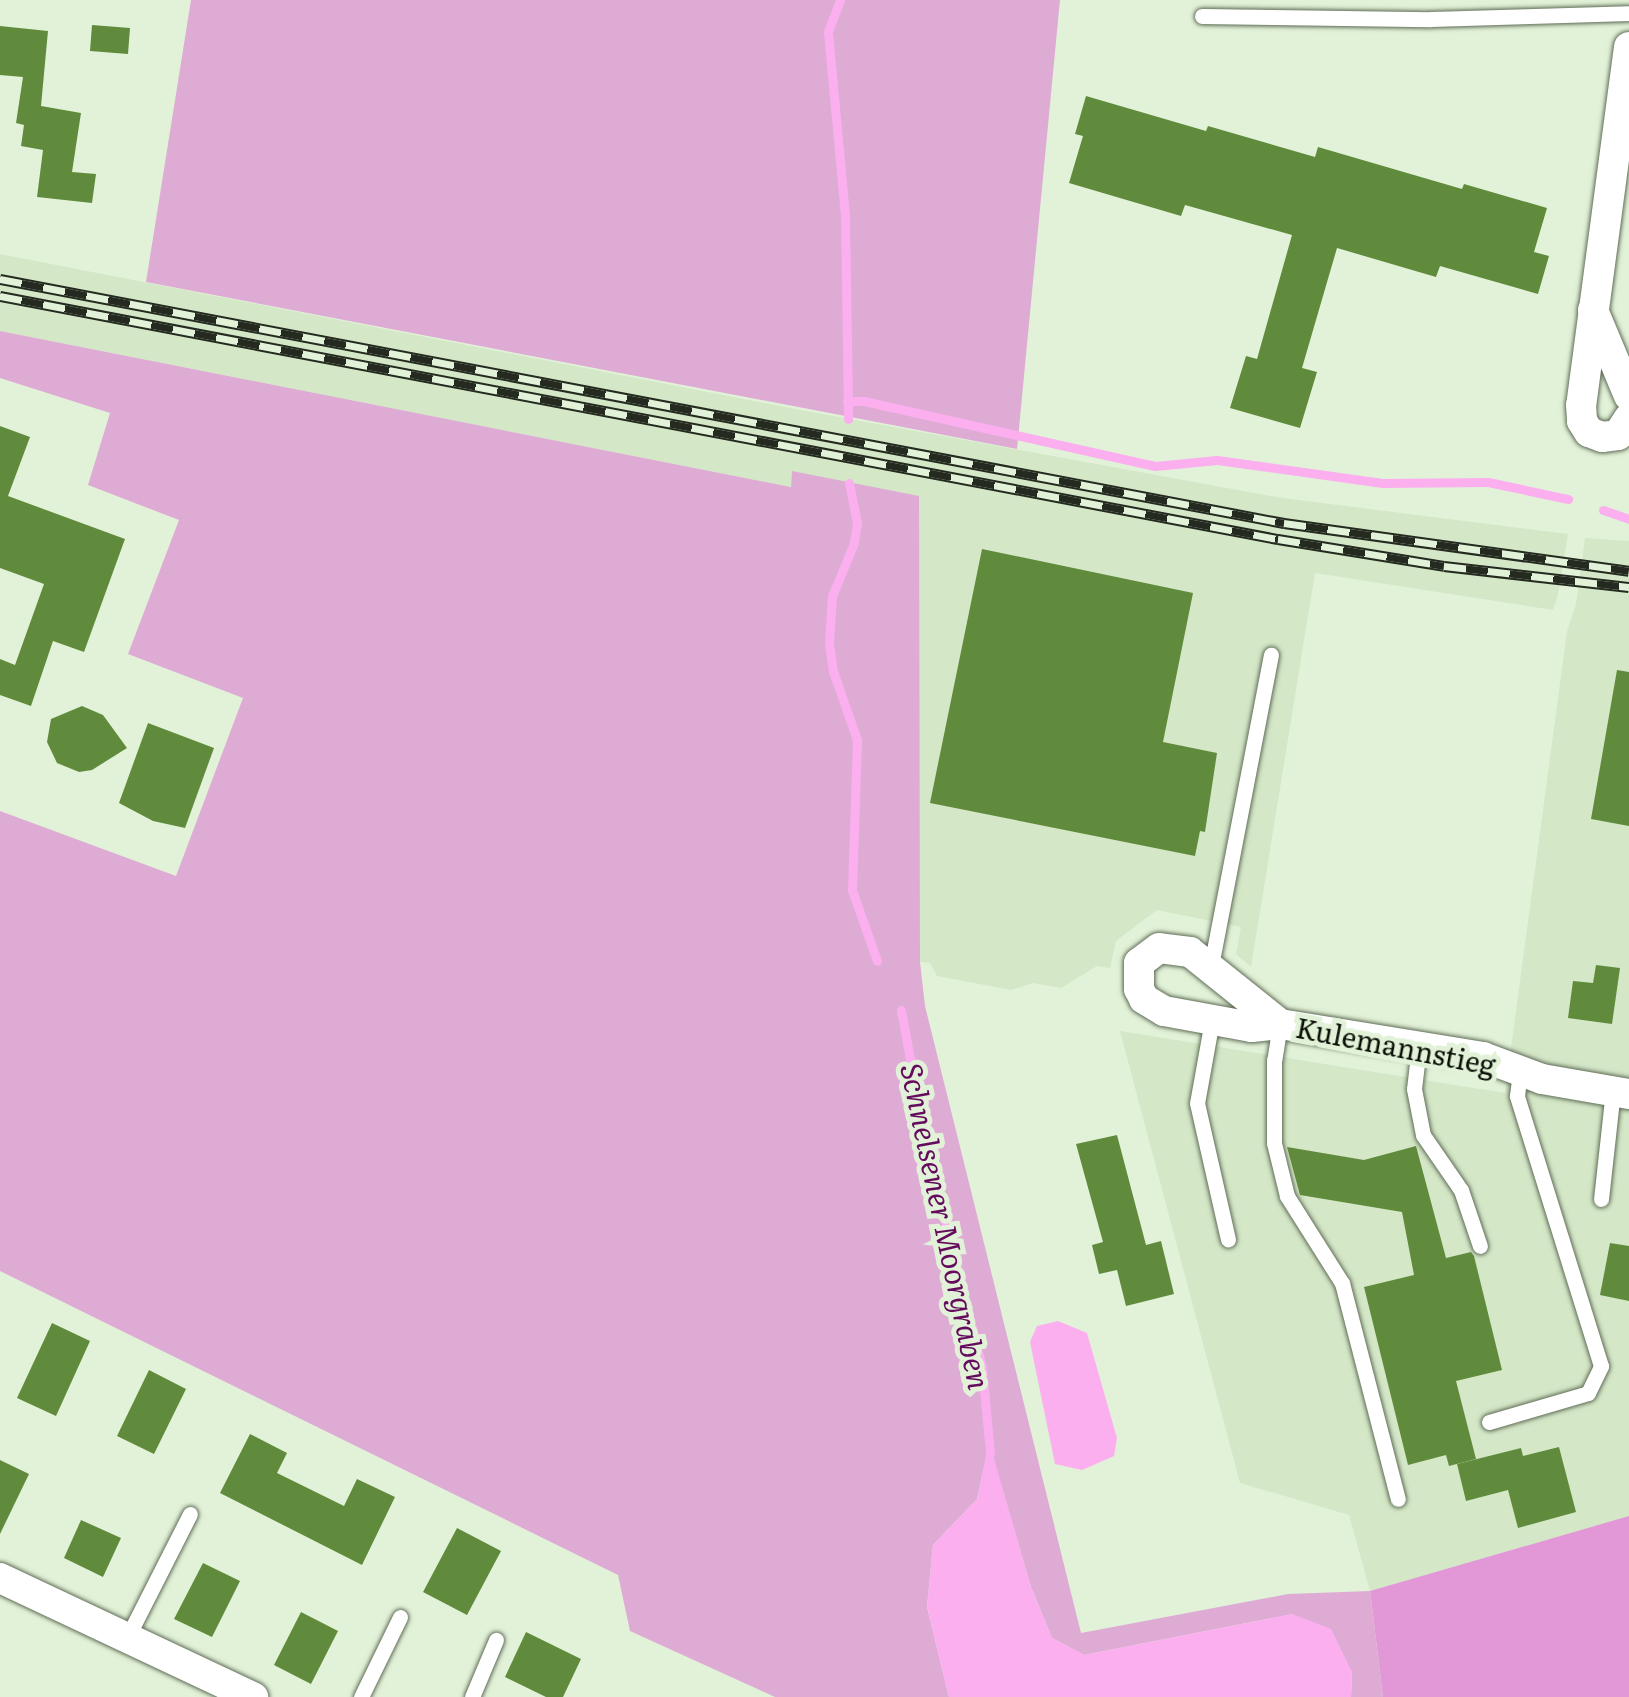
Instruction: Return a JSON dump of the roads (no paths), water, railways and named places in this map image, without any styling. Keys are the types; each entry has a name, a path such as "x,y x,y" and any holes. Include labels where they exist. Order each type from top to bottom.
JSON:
{"street":[{"path":"1629,47 1592,307 1582,421 1589,432 1602,437 1618,435 1629,418"},
{"path":"1592,307 1629,396"},
{"name":"Kulemannstieg","path":"1280,1024 1190,952 1158,948 1139,964 1139,989 1150,1004 1252,1027 1280,1024 1484,1057 1520,1072 1621,1092"},
{"path":"0,1578 252,1697"}],"lane":[{"path":"1202,16 1387,8 1431,20 1629,12"},
{"path":"1211,966 1271,654"},
{"path":"1212,1020 1197,1103 1228,1240"},
{"path":"1280,1024 1274,1060 1274,1143 1287,1196 1342,1284 1398,1500"},
{"path":"1419,1047 1414,1089 1423,1136 1461,1190 1480,1246"},
{"path":"1488,1422 1588,1393 1601,1366 1517,1096 1520,1072"},
{"path":"1601,1200 1621,1092"},
{"path":"127,1638 190,1514"},
{"path":"361,1697 400,1617"},
{"path":"472,1697 496,1640"}],"waterway":[{"path":"840,0 828,32 845,217 848,419"},
{"path":"847,401 864,401 1155,466 1217,460 1382,483 1488,482 1568,499"},
{"name":"Schnelsener Moorgraben","path":"849,483 857,523 854,543 832,596 829,643 833,671 857,740 852,890 877,961"},
{"path":"1603,510 1629,519"},
{"name":"Schnelsener Moorgraben","path":"901,1010 925,1141 982,1368 990,1453"}],"railway":[{"path":"0,279 1284,523 1629,571"},
{"path":"0,296 1278,539 1444,566 1629,587"}]}
